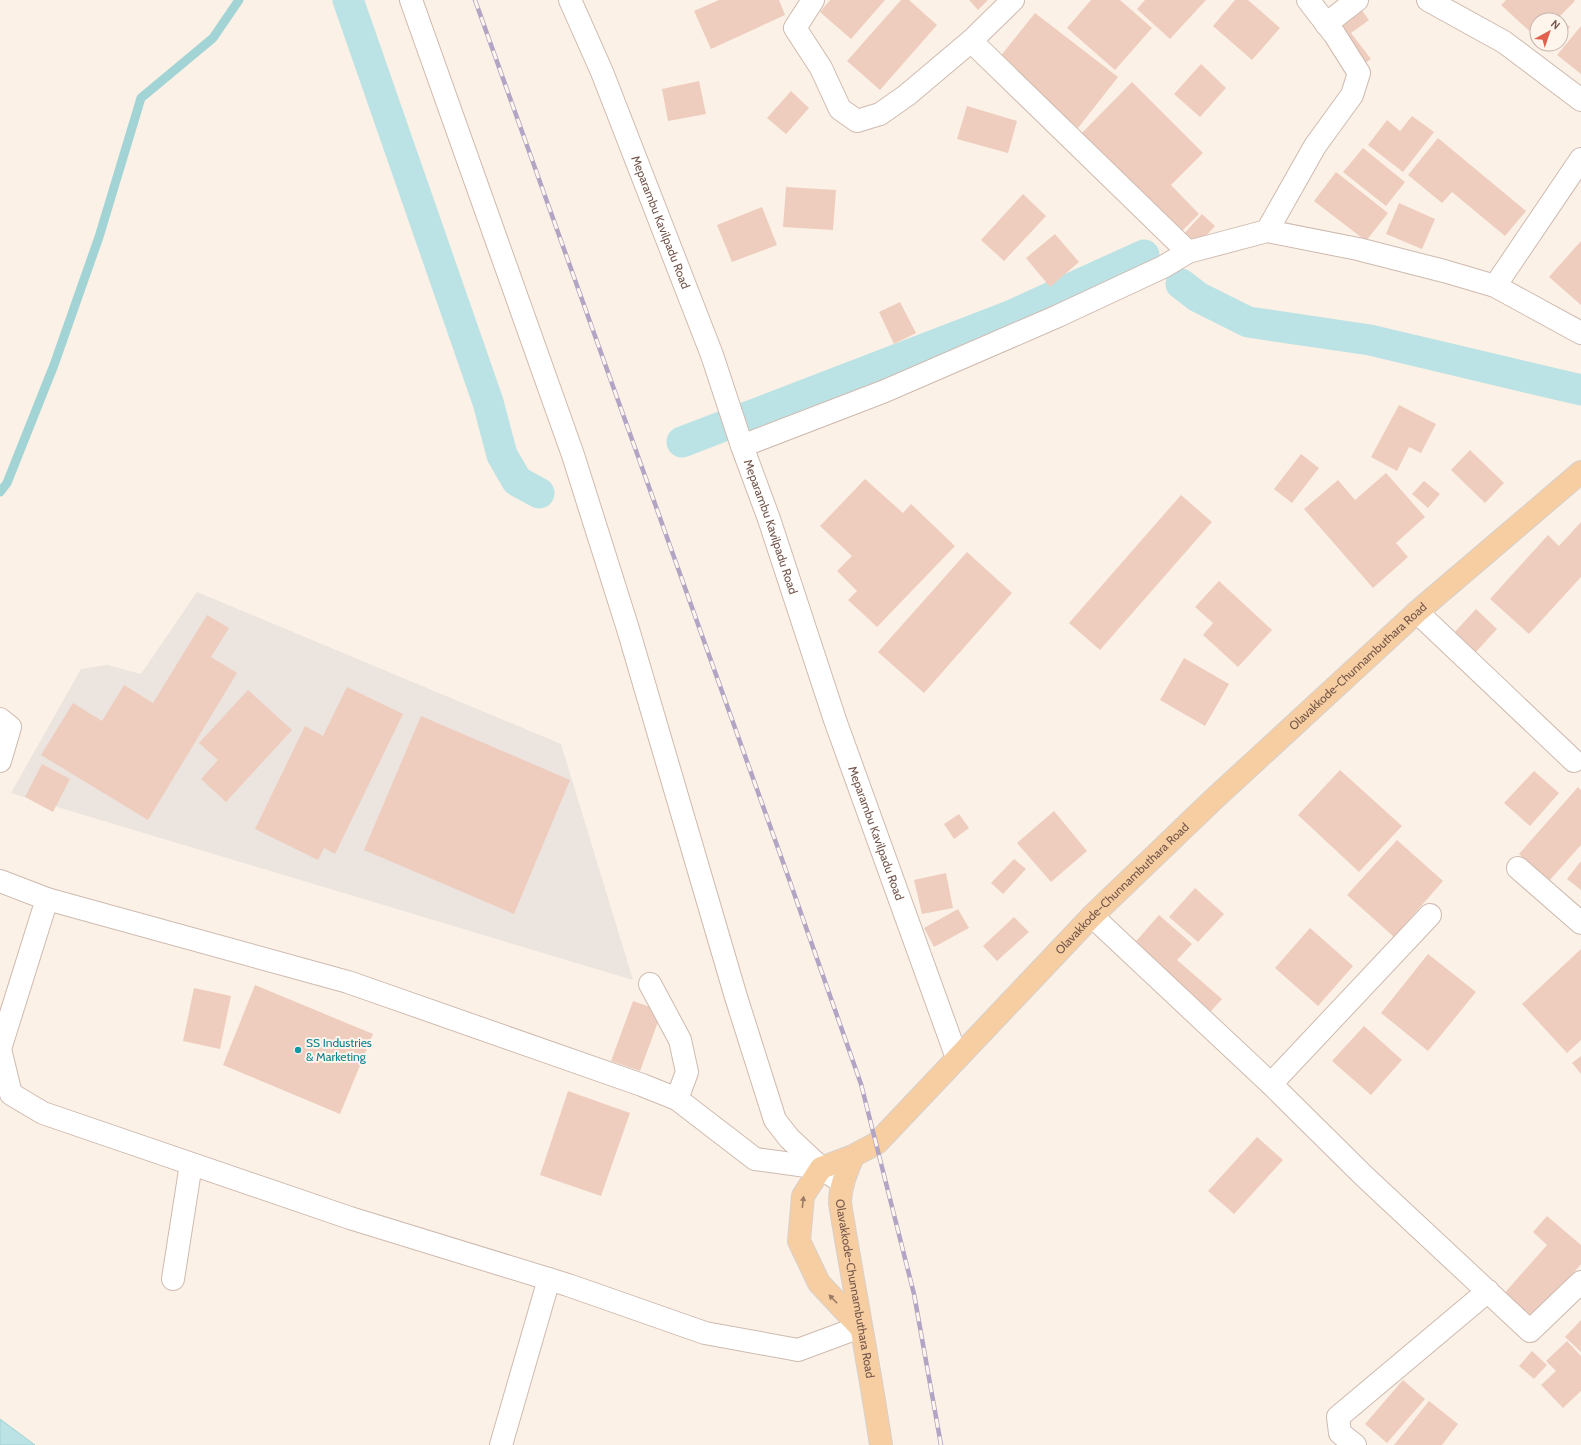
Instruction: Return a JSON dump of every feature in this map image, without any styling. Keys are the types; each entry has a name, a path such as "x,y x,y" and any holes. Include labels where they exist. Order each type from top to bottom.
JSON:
{"main road":[{"name":"Olavakkode-Chunnambuthara Road","path":"881,1445 840,1203 840,1193 853,1156 877,1143 1092,916 1216,798 1416,612 1581,472"},
{"path":"853,1156 821,1168 803,1196 799,1241 819,1284 860,1327"}],"street":[{"path":"411,0 573,455 628,629 736,997 775,1120 789,1138 821,1168 843,1183"},
{"name":"Meparambu Kavilpadu Road","path":"570,0 602,72 712,355 742,446 769,519 835,720 957,1058"},
{"path":"813,0 795,28 821,68 840,109 857,121 880,114 907,95 971,41 1013,0"},
{"path":"1267,232 1315,146 1352,95 1359,73 1308,0"},
{"path":"1326,24 1357,0"},
{"path":"1428,0 1504,42 1581,100"},
{"path":"971,41 1188,252"},
{"path":"1495,286 1581,159"},
{"path":"742,446 886,391 1058,316 1163,267 1188,252 1267,232 1358,249 1495,286 1581,333"},
{"path":"1416,612 1574,761"},
{"path":"0,718 10,727 0,761"},
{"path":"1518,868 1581,923"},
{"path":"0,881 47,899 348,982 642,1085 677,1099 754,1159 821,1168"},
{"path":"47,899 0,1049 11,1094 43,1113 350,1218 550,1279 705,1333 798,1350 860,1327"},
{"path":"1271,1084 1430,915"},
{"path":"1092,916 1530,1331 1581,1282"},
{"path":"650,984 680,1040 687,1072 677,1099"},
{"path":"173,1279 192,1164"},
{"path":"501,1445 550,1279"},
{"path":"1355,1445 1340,1433 1338,1417 1488,1291"}],"shaded area":[{"path":"197,592 561,744 633,980 11,793 81,669 107,665 141,674"}],"water":[{"path":"0,1419 35,1445 0,1445"}],"building":[{"path":"719,0 779,0 785,15 711,49 694,11"},
{"path":"830,0 885,0 851,39 820,12"},
{"path":"901,0 909,0 937,25 880,90 847,61"},
{"path":"969,0 988,0 978,10"},
{"path":"1091,0 1120,0 1152,28 1115,70 1067,28"},
{"path":"1145,0 1206,0 1170,39 1137,9"},
{"path":"1235,0 1248,0 1280,28 1252,60 1213,26"},
{"path":"1506,0 1575,1 1564,12 1529,12 1529,31 1501,5"},
{"path":"1360,8 1369,20 1351,33 1371,59 1358,68 1330,31"},
{"path":"1035,13 1118,77 1078,128 995,63"},
{"path":"1581,26 1581,74 1557,55 1559,52 1569,52 1569,40"},
{"path":"1201,64 1226,88 1200,117 1174,94"},
{"path":"699,81 706,114 668,121 662,89"},
{"path":"1132,82 1203,153 1171,185 1199,214 1176,237 1077,138"},
{"path":"791,91 809,108 786,134 767,118"},
{"path":"967,106 1017,121 1008,153 957,139"},
{"path":"1412,116 1434,132 1403,172 1368,145 1387,120 1400,131"},
{"path":"1438,138 1526,211 1505,236 1452,192 1442,203 1408,175"},
{"path":"1363,148 1405,182 1386,206 1343,172"},
{"path":"1336,172 1388,213 1366,241 1314,201"},
{"path":"786,187 836,190 833,230 783,227"},
{"path":"1023,194 1046,216 1004,261 981,240"},
{"path":"1399,203 1435,219 1422,249 1386,234"},
{"path":"762,207 777,245 732,262 717,225"},
{"path":"1202,214 1215,226 1194,249 1181,237"},
{"path":"1055,234 1079,262 1050,287 1026,258"},
{"path":"1581,241 1581,305 1549,277"},
{"path":"900,302 916,333 894,344 879,312"},
{"path":"1399,405 1436,424 1421,453 1409,447 1397,471 1371,457"},
{"path":"1470,450 1504,483 1485,503 1451,470"},
{"path":"1301,454 1319,468 1292,503 1274,489"},
{"path":"1386,473 1425,517 1396,543 1408,557 1373,588 1304,509 1338,480 1355,500"},
{"path":"865,479 903,513 911,504 955,546 877,627 848,600 857,591 837,571 852,556 820,526"},
{"path":"1424,481 1440,494 1428,508 1412,494"},
{"path":"1181,495 1212,522 1100,650 1069,623"},
{"path":"1581,522 1581,577 1529,634 1490,599 1548,535 1559,546"},
{"path":"967,552 1012,593 924,693 878,652"},
{"path":"1219,581 1272,630 1238,667 1203,635 1213,623 1195,607"},
{"path":"1476,609 1497,629 1475,653 1453,634"},
{"path":"207,615 229,628 211,657 237,673 148,820 41,755 73,703 102,721 124,685 153,703"},
{"path":"1184,658 1229,684 1205,726 1160,700"},
{"path":"347,687 403,714 335,854 324,848 318,860 255,829 305,726 323,736"},
{"path":"248,690 292,730 226,802 201,779 218,760 199,743"},
{"path":"421,716 570,780 514,914 364,850"},
{"path":"42,764 70,779 53,812 25,797"},
{"path":"1340,770 1402,826 1359,872 1298,815"},
{"path":"1534,771 1559,793 1530,826 1504,803"},
{"path":"1578,787 1581,790 1581,845 1549,881 1519,854"},
{"path":"1054,811 1087,851 1051,882 1017,843"},
{"path":"959,814 969,828 954,839 944,824"},
{"path":"1397,840 1443,881 1394,937 1347,895"},
{"path":"1014,859 1026,869 1003,894 991,883"},
{"path":"1581,861 1581,890 1567,879"},
{"path":"946,873 953,908 922,914 914,880"},
{"path":"1195,888 1224,914 1198,942 1169,917"},
{"path":"958,909 969,928 934,947 924,928"},
{"path":"1159,915 1192,944 1177,960 1222,999 1201,1022 1124,955"},
{"path":"1014,917 1029,932 997,961 983,946"},
{"path":"1310,928 1353,966 1318,1006 1275,968"},
{"path":"1581,949 1581,1040 1567,1053 1522,1004"},
{"path":"1428,954 1476,992 1428,1051 1381,1013"},
{"name":"SS Industries & Marketing","path":"255,985 373,1034 340,1114 223,1065"},
{"path":"194,988 231,996 220,1049 183,1041"},
{"path":"633,1001 662,1011 640,1071 611,1061"},
{"path":"1364,1026 1402,1060 1371,1095 1332,1061"},
{"path":"1581,1056 1581,1074 1572,1063"},
{"path":"568,1091 630,1113 601,1196 540,1175"},
{"path":"1257,1137 1283,1160 1234,1214 1208,1191"},
{"path":"1547,1216 1581,1245 1581,1264 1531,1323 1501,1297 1547,1245 1533,1232"},
{"path":"1581,1320 1581,1352 1565,1337"},
{"path":"1567,1341 1581,1356 1581,1391 1563,1408 1541,1385 1556,1371 1546,1361"},
{"path":"1532,1351 1547,1365 1534,1379 1519,1366"},
{"path":"1403,1380 1425,1399 1387,1443 1365,1424"},
{"path":"1429,1401 1458,1424 1442,1445 1394,1445"}],"waterway":[{"path":"0,492 7,483 54,365 99,237 141,98 213,38 239,0"},
{"path":"348,0 488,402 502,455 517,481 539,493"},
{"path":"682,442 1010,316 1144,255"},
{"path":"1181,284 1198,297 1248,322 1370,340 1581,390"}],"railway":[{"path":"475,0 861,1084 914,1294 941,1445"}],"place":[{"name":"SS Industries & Marketing","path":"298,1050"}]}
